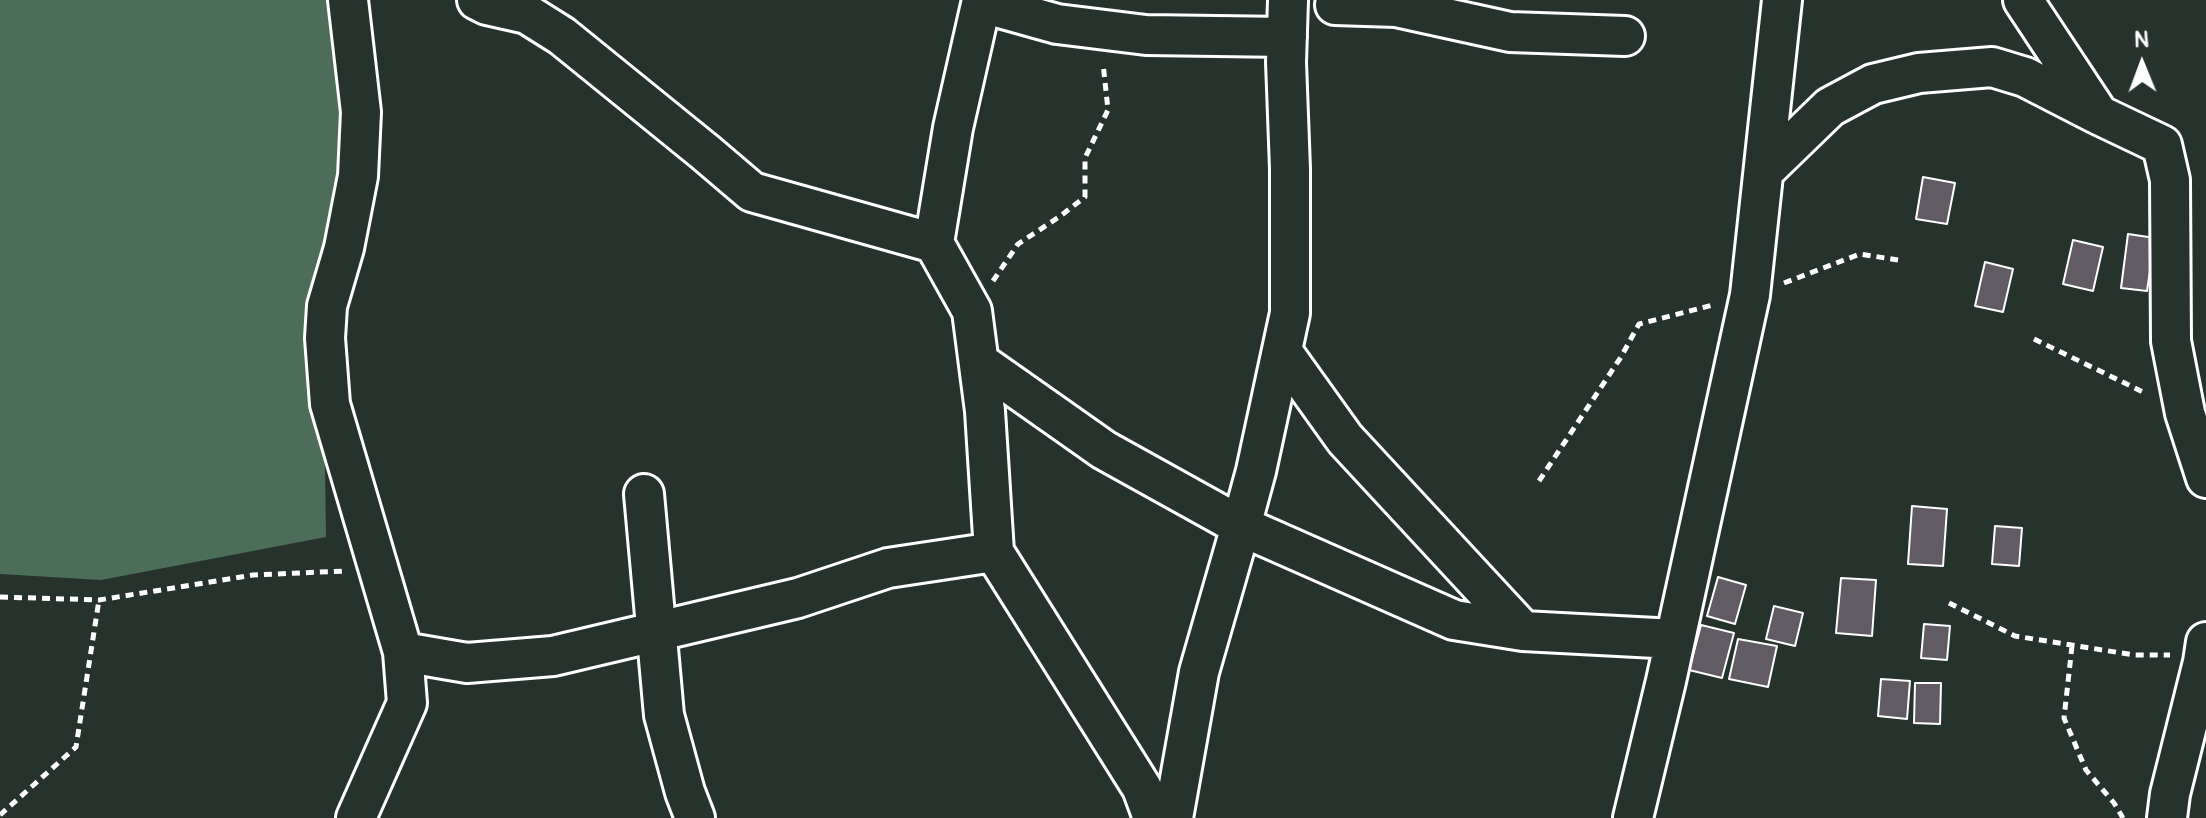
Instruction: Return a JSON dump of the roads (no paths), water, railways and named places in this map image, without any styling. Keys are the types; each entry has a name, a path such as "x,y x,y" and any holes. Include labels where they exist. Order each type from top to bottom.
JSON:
{"street":[{"path":"348,0 361,112 358,176 344,248 327,306 325,338 330,404 403,652 407,703 356,818"},
{"path":"477,0 527,14 562,36 752,192 934,243"},
{"path":"1173,818 1199,672 1256,471 1290,313 1288,0"},
{"path":"1633,818 1750,295 1782,0"},
{"path":"2023,0 2099,115"},
{"path":"1153,818 1142,788 994,552 985,411 972,311 934,243 953,128 982,2 1057,24 1287,53"},
{"path":"1287,53 1336,2 1396,7 1510,32 1625,36"},
{"path":"1764,171 1830,107 1873,84 1919,73 1992,67 2025,77 2162,145 2170,180 2171,341 2195,418 2206,478"},
{"path":"1282,351 1345,439 1523,631"},
{"path":"979,362 1104,450 1241,526 1454,620 1523,631 1675,639"},
{"path":"644,494 664,715 695,818"},
{"path":"403,652 467,663 553,656 798,598 888,568 994,552"},
{"path":"2167,818 2206,644"}]}
